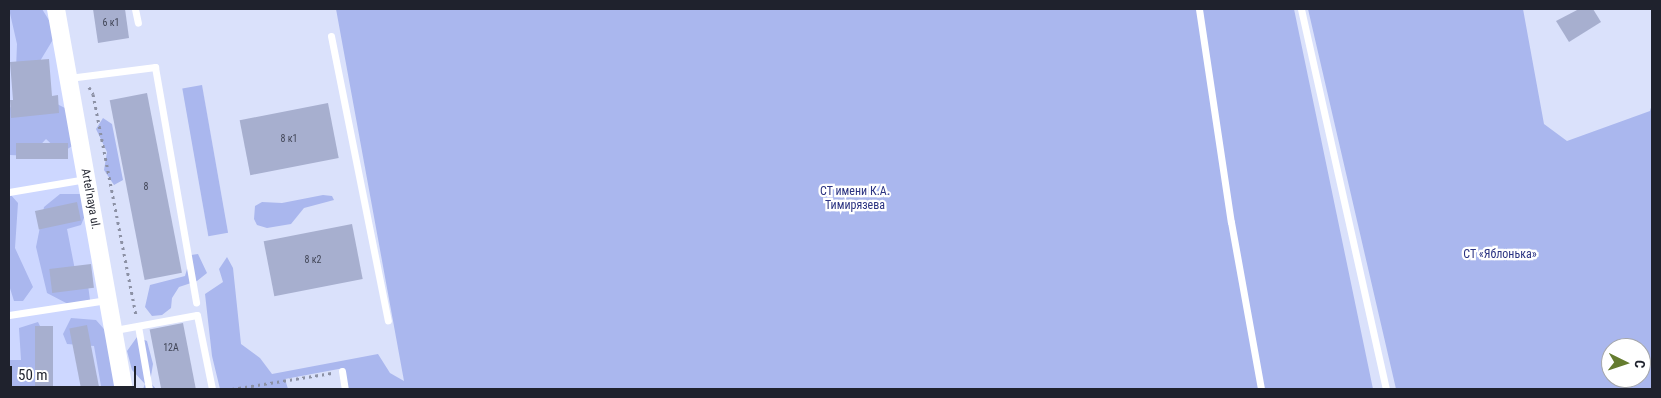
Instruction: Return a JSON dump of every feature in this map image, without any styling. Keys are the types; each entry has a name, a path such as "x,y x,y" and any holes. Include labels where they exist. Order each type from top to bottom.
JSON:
{"street":[{"name":"Artel'naya ul.","path":"56,9 76,78 86,179 124,389"}],"lane":[{"path":"135,9 138,23"},
{"path":"1199,9 1231,222 1260,389"},
{"path":"1301,9 1386,389"},
{"path":"331,36 388,320"},
{"path":"76,78 154,67 196,302"},
{"path":"9,192 86,179"},
{"path":"9,315 107,300"},
{"path":"113,331 197,315 212,389"},
{"path":"138,326 150,389"},
{"path":"342,371 346,389"}],"path":[{"path":"76,78 93,94 131,300"},
{"path":"232,389 342,371"}],"shaded area":[{"path":"11,9 48,9 116,389 9,389 9,16"}],"green space":[{"path":"9,9 42,9 57,33 34,71 16,69 17,44"},
{"name":"СТ имени К.А. Тимирязева","path":"336,9 1294,9 1373,389 348,389 344,368 285,379 288,389 220,389 212,356 205,294 223,282 219,269 227,257 233,268 241,344 260,358 272,374 378,354 390,373 404,381"},
{"name":"СТ «Яблонька»","path":"1308,9 1523,9 1544,124 1567,141 1650,111 1652,104 1652,389 1396,389"},
{"path":"202,85 228,233 208,236 182,88"},
{"path":"47,99 71,111 77,143 61,153 46,139 30,156 10,155 9,106 15,111"},
{"path":"103,118 112,124 123,180 114,185 104,170 107,152 96,129"},
{"path":"10,194 18,203 15,248 33,287 23,301 14,301 9,285"},
{"path":"60,194 84,194 88,208 81,225 67,229 75,270 88,285 90,300 68,304 47,293 36,247 44,207"},
{"path":"323,195 332,196 334,200 304,208 291,224 267,228 257,225 254,219 255,206 262,202 282,203"},
{"path":"198,254 207,273 197,281 179,287 172,298 171,308 162,315 152,316 145,307 150,285 185,276 191,255"},
{"path":"71,318 96,320 111,337 121,389 97,389 101,386 94,346 67,344 63,334"},
{"path":"38,322 44,334 49,389 9,389 9,360 21,360 19,328"},
{"path":"137,337 147,341 153,364 150,382 156,389 143,389 145,384 132,370 127,351"}],"building":[{"path":"93,9 125,9 129,38 98,43"},
{"path":"1579,9 1593,9 1601,22 1569,42 1556,21"},
{"path":"49,59 52,96 58,95 59,113 11,118 10,100 13,100 10,62"},
{"path":"147,93 182,273 145,280 110,100"},
{"path":"328,103 339,158 250,175 240,120"},
{"path":"16,143 68,143 68,159 16,159"},
{"path":"77,202 81,221 39,230 35,211"},
{"path":"352,224 363,279 274,296 264,241"},
{"path":"91,264 94,288 52,293 49,269"},
{"path":"183,323 196,389 161,389 150,329"},
{"path":"87,325 99,389 81,389 69,328"},
{"path":"35,326 53,326 53,389 35,389"}]}
